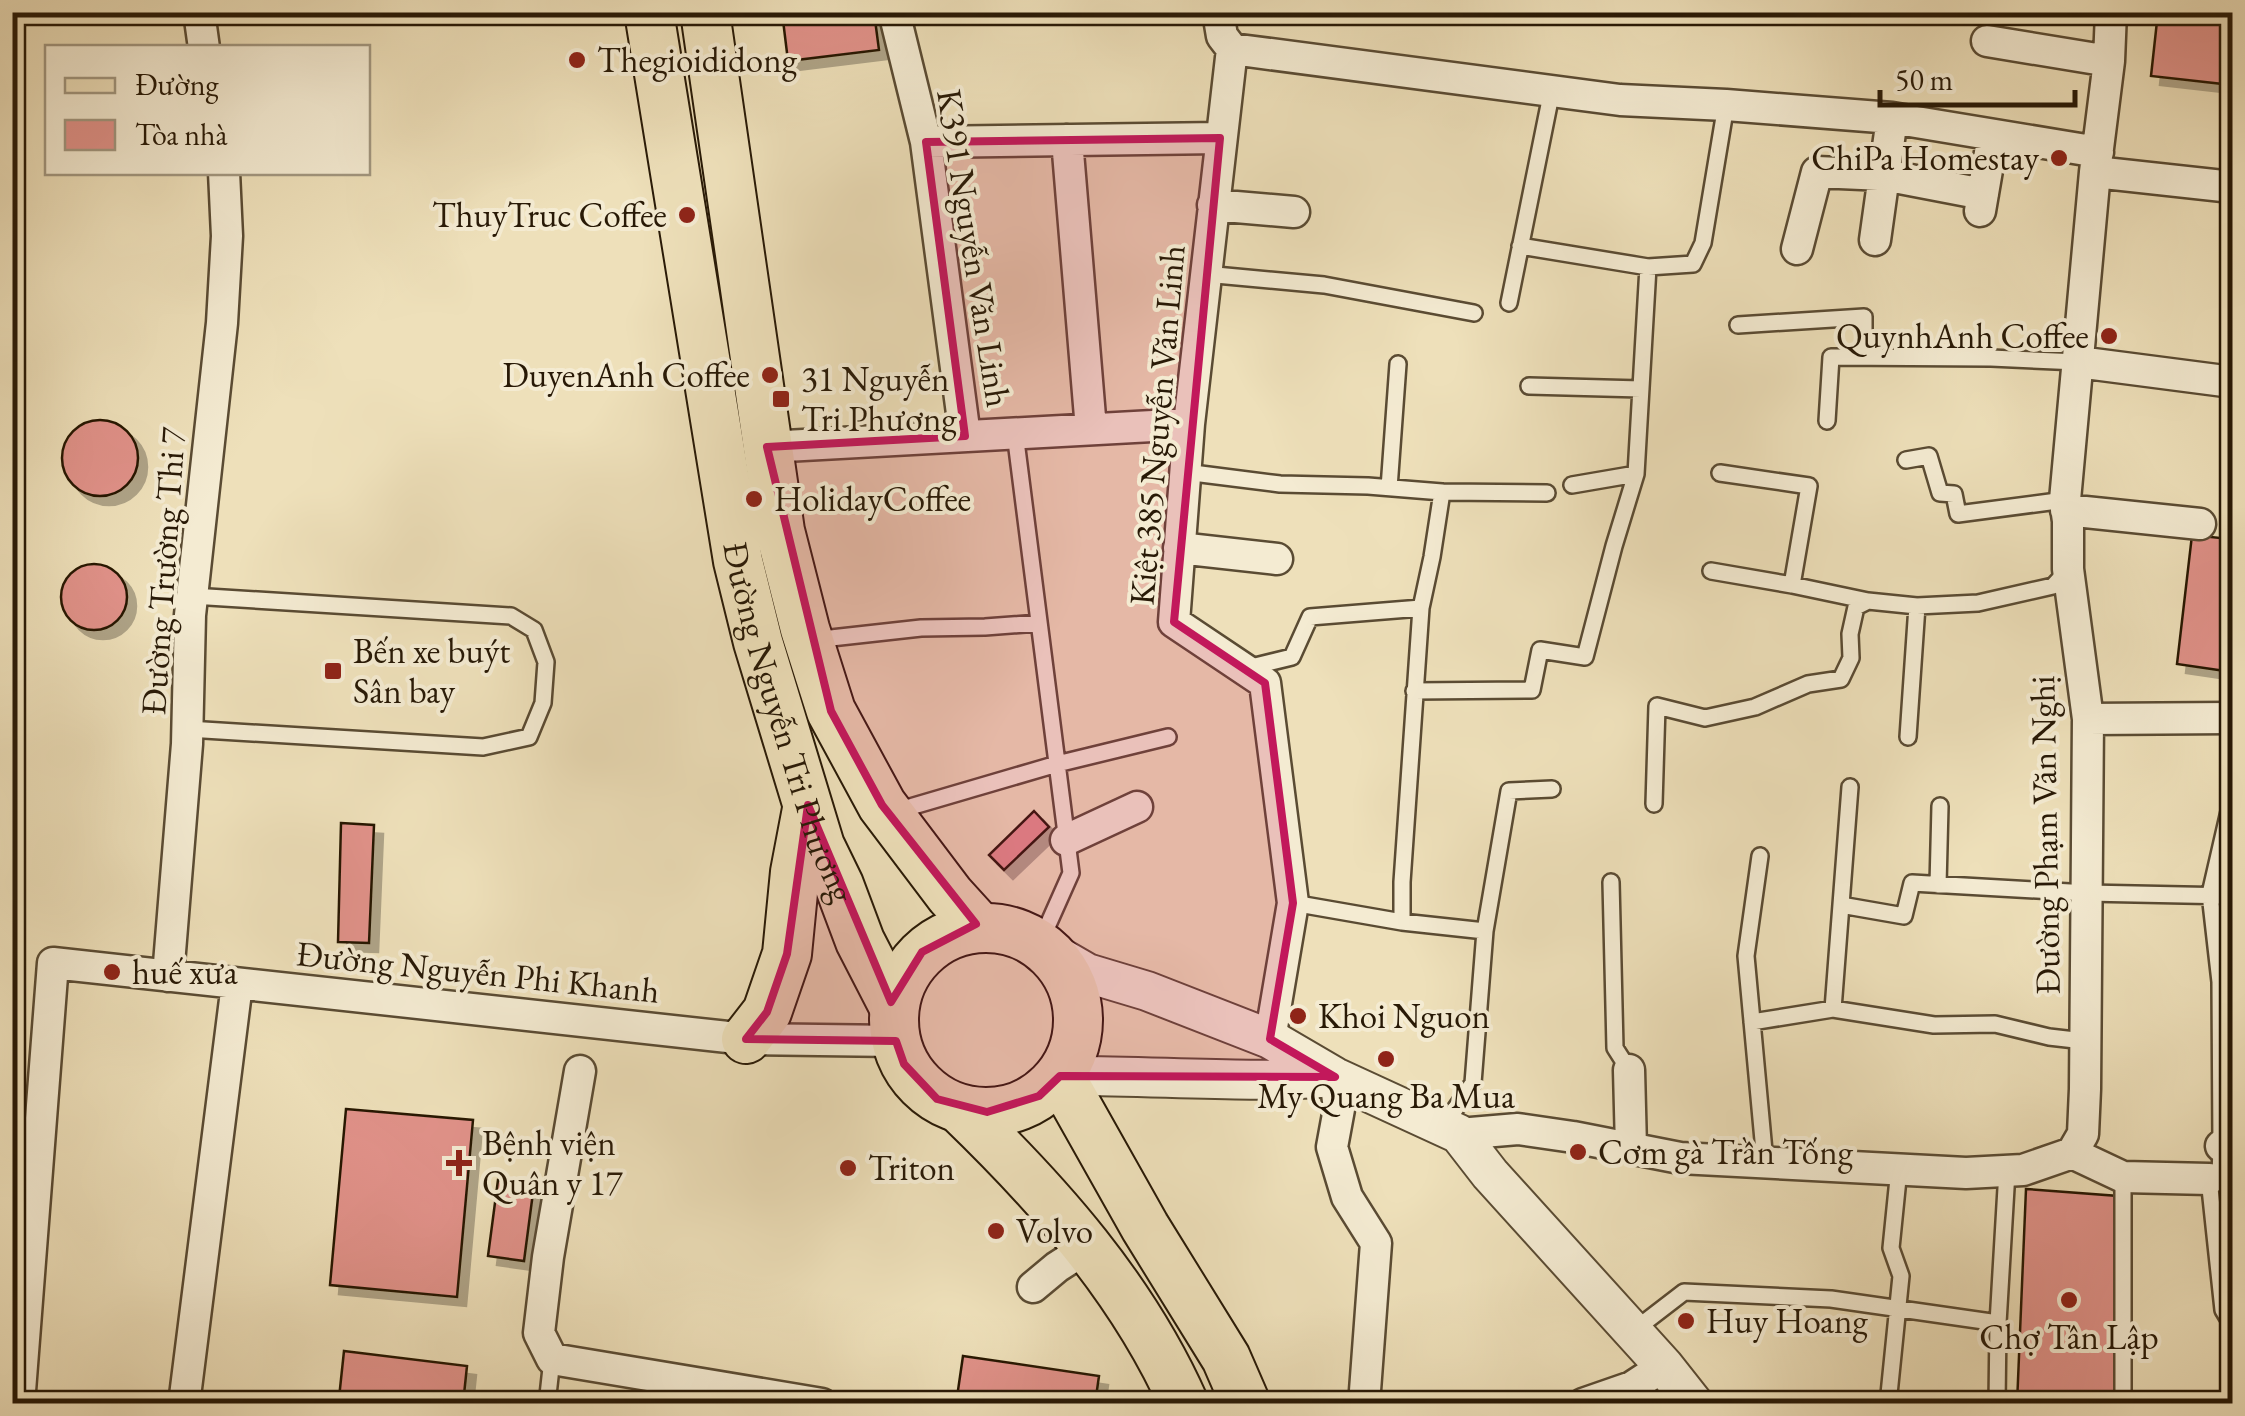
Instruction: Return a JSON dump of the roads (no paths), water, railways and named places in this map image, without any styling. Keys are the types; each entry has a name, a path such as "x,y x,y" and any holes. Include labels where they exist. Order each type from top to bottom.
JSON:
{"main road":[{"path":"626,12 658,70"},
{"name":"Đường Nguyễn Tri Phương","path":"649,12 738,560 758,642 820,846 895,1024"},
{"name":"Đường Nguyễn Tri Phương","path":"705,12 780,531 809,641 831,711 889,813 950,895 980,928"},
{"path":"717,86 724,60 721,12"},
{"path":"746,1038 767,1012 788,954 795,872 808,805"},
{"path":"980,928 1004,929 1044,948 1065,972 1075,995 1079,1021 1075,1047 1060,1076 1040,1096 1015,1108 988,1112 960,1109 937,1099 918,1083 904,1064 895,1024 899,986 922,952 959,931 980,928"},
{"path":"1060,1076 1145,1227 1226,1358 1246,1404"},
{"path":"960,1109 1009,1157 1101,1262 1184,1404"}],"street":[{"path":"199,12 204,45"},
{"name":"K391 Nguyễn Văn Linh","path":"894,12 926,142 964,436"},
{"name":"Kiệt 385 Nguyễn Văn Linh","path":"1218,12 1222,36 1232,49 1189,424 1174,622 1265,683 1293,903 1270,1039"},
{"name":"Đường Phạm Văn Nghị","path":"2072,1154 2082,1134 2088,718 2068,569 2066,505 2112,12"},
{"path":"1987,41 2109,61"},
{"path":"1232,49 1620,100 1892,118 1993,135 2096,162 2232,187"},
{"path":"1874,240 1892,118"},
{"path":"1797,249 1818,172 1884,175 1981,203 1993,135"},
{"path":"926,142 1220,138"},
{"path":"1068,140 1092,429"},
{"name":"Đường Trường Thi 7","path":"168,976 188,729 192,596 222,324 228,236 224,175"},
{"path":"1213,205 1294,212"},
{"path":"2078,362 2232,382"},
{"path":"768,447 1189,424"},
{"path":"2066,505 2200,524"},
{"path":"1180,548 1278,558"},
{"path":"2088,718 2232,718"},
{"path":"1066,840 1137,807"},
{"path":"1044,948 1087,973 1270,1039 1336,1077 1451,1131 1694,1404"},
{"name":"Đường Nguyễn Phi Khanh","path":"20,1306 52,963 746,1038 895,1024"},
{"path":"184,1404 237,984"},
{"path":"1629,1070 1630,1148"},
{"path":"580,1071 539,1333 552,1358 822,1404"},
{"path":"1060,1076 1287,1080 1336,1077"},
{"path":"1336,1077 1338,1109 1332,1148 1347,1197 1376,1243 1364,1404"},
{"path":"1451,1131 1518,1129 1680,1158 1966,1173 2022,1170 2072,1154 2123,1177 2209,1179"},
{"path":"1033,1287 1088,1247"},
{"path":"19,1404 20,1306"},
{"path":"1583,1404 1632,1388 1664,1366"}],"lane":[{"path":"1509,303 1552,90"},
{"path":"1520,246 1648,267 1693,264 1703,243 1726,105"},
{"path":"1414,691 1532,690 1540,650 1585,656 1636,474 1648,267"},
{"path":"1206,274 1324,286 1474,314"},
{"path":"1738,325 1864,317 1864,357"},
{"path":"1827,422 1831,357 2078,362"},
{"path":"1389,488 1398,364"},
{"path":"1529,386 1641,389"},
{"path":"1015,433 1071,873 1044,948"},
{"path":"1906,460 1929,456 1940,493 1954,494 1958,514 2066,505"},
{"path":"1185,472 1280,484 1547,493"},
{"path":"1720,473 1810,486 1792,584"},
{"path":"1572,485 1636,474"},
{"path":"1402,922 1421,608 1442,492"},
{"path":"1711,570 1868,601 1918,606 1978,602 2053,586 2068,569"},
{"path":"188,729 483,747 528,737 542,703 546,662 534,630 511,616 192,596"},
{"path":"1654,804 1657,706 1706,718 1755,707 1808,684 1841,679 1851,658 1850,634 1856,607 1868,601"},
{"path":"1908,736 1918,606"},
{"path":"1243,669 1292,657 1310,617 1421,608"},
{"path":"809,641 921,628 1039,623"},
{"path":"889,813 1056,764 1168,737"},
{"path":"1833,1009 1850,787"},
{"path":"1451,1131 1472,1083 1485,930 1510,791 1552,789"},
{"path":"1938,886 1940,806"},
{"path":"2230,807 2210,894 2226,981 2227,1146 2220,1177 2209,1179 2223,1310 2232,1325"},
{"path":"1760,856 1746,956 1764,1162"},
{"path":"1611,882 1615,1048 1629,1070"},
{"path":"1841,906 1904,916 1912,883 2232,896"},
{"path":"1293,903 1402,922 1485,930"},
{"name":"Đường Phạm Văn Nghị","path":"1752,1022 1833,1009 1934,1025 1995,1024 2084,1041"},
{"path":"1888,1404 1901,1276 1890,1248 1899,1169"},
{"path":"1996,1404 2007,1172"},
{"path":"2123,1177 2123,1404"},
{"path":"1632,1332 1684,1292 1831,1299 1998,1323"},
{"path":"548,1404 552,1358"}],"place":[{"name":"Thegioididong","path":"577,60"},
{"name":"ChiPa Homestay","path":"2059,158"},
{"name":"ThuyTruc Coffee","path":"687,215"},
{"name":"QuynhAnh Coffee","path":"2109,336"},
{"name":"DuyenAnh Coffee","path":"770,375"},
{"name":"31 Nguyễn Tri Phương","path":"781,399"},
{"name":"HolidayCoffee","path":"754,499"},
{"name":"Bến xe buýt Sân bay","path":"333,671"},
{"name":"huế xưa","path":"112,972"},
{"name":"Khoi Nguon","path":"1298,1016"},
{"name":"My Quang Ba Mua","path":"1386,1059"},
{"name":"Cơm gà Trần Tống","path":"1578,1152"},
{"name":"Bệnh viện Quân y 17","path":"459,1163"},
{"name":"Triton","path":"848,1168"},
{"name":"Volvo","path":"996,1231"},
{"name":"Chợ Tân Lập","path":"2069,1300"},
{"name":"Huy Hoang","path":"1686,1321"}]}
